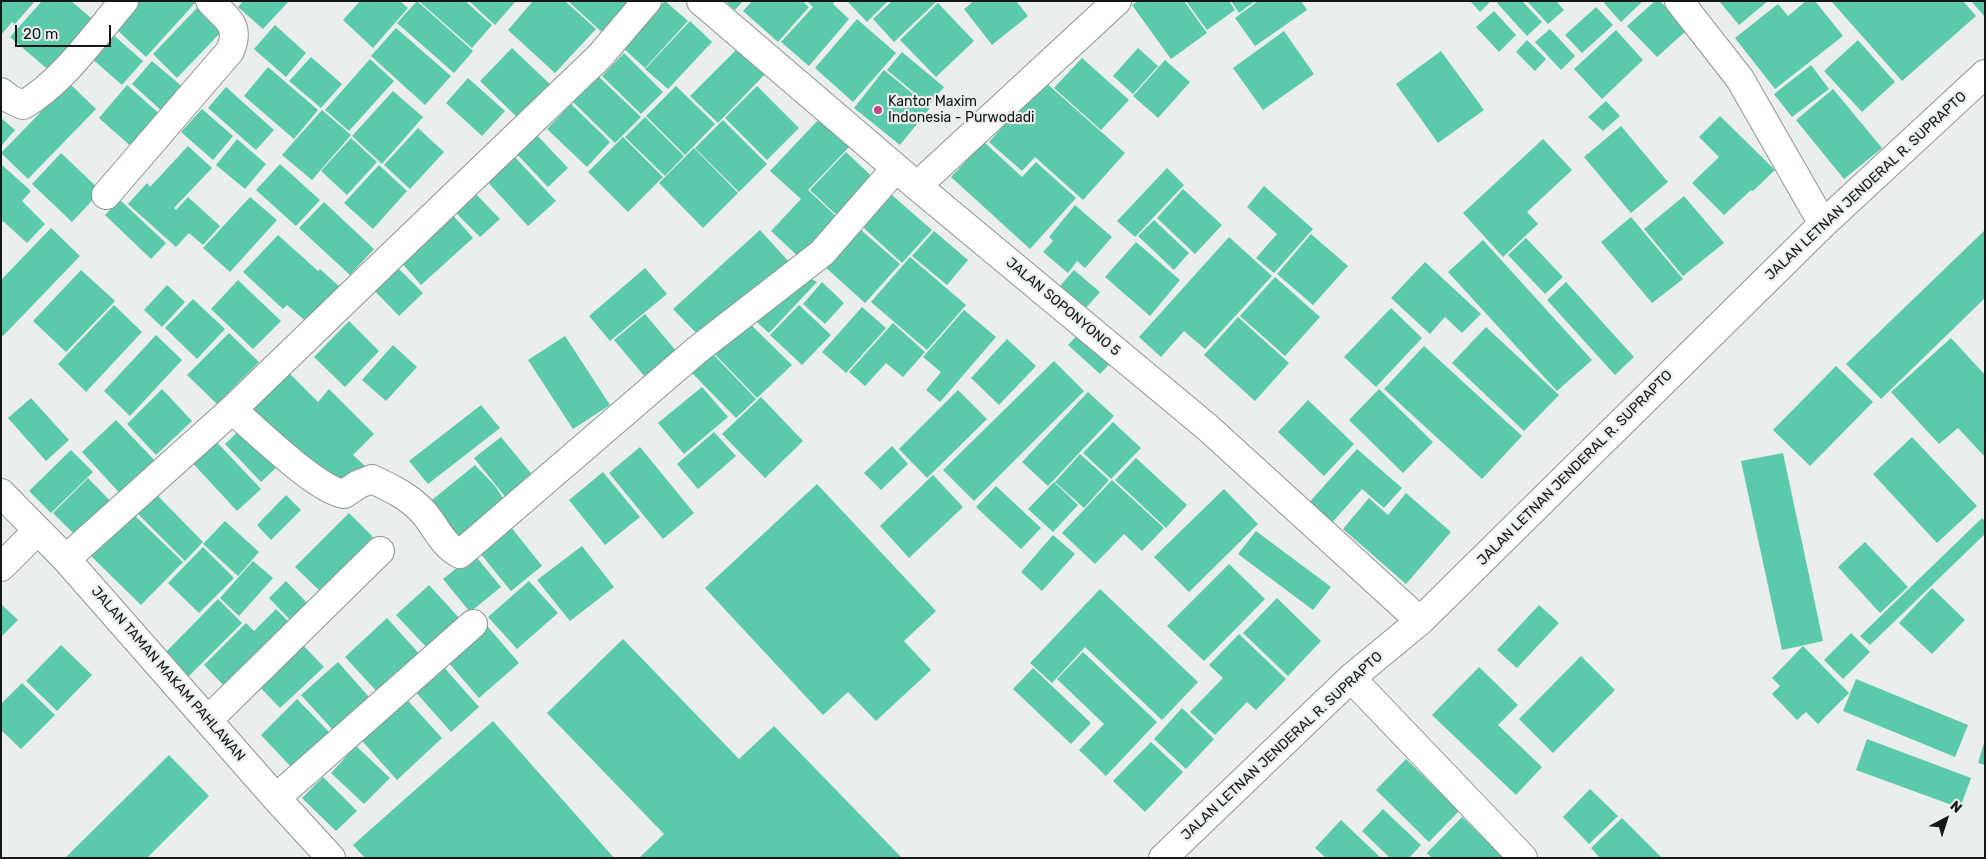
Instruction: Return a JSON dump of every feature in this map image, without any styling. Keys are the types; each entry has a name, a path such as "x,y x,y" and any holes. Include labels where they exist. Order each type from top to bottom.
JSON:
{"street":[{"path":"1,92 10,99 24,105 38,96 56,80 124,1"},
{"path":"106,195 230,52 235,39 234,27 210,1"},
{"path":"66,559 232,410 600,56 647,1"},
{"name":"JALAN SOPONYONO 5","path":"701,1 917,186 1207,427 1420,620"},
{"path":"1679,1 1740,79 1823,224"},
{"path":"917,186 1100,7"},
{"name":"JALAN LETNAN JENDERAL R. SUPRAPTO","path":"1163,858 1351,678 1420,620 1823,224 1985,74"},
{"path":"232,410 308,474 334,492 344,494 359,484 372,480 408,498 424,513 451,550 460,554 697,350 822,253 896,168"},
{"name":"JALAN TAMAN MAKAM PAHLAWAN","path":"1,493 66,559 276,798 332,858"},
{"path":"1,567 37,531"},
{"path":"208,720 380,551"},
{"path":"276,798 473,624"},
{"path":"1351,678 1523,858"}],"building":[{"path":"1,1 35,1 15,24 12,22 1,35"},
{"path":"42,1 71,1 96,22 52,73 10,37"},
{"path":"138,1 193,1 195,3 146,57 114,27"},
{"path":"243,1 289,1 263,29 238,7"},
{"path":"360,1 400,1 408,8 373,48 343,20"},
{"path":"417,1 473,51 454,73 397,23"},
{"path":"419,1 465,1 492,25 472,48"},
{"path":"469,1 516,1 495,25"},
{"path":"533,1 565,1 596,29 555,73 508,30"},
{"path":"568,1 637,1 606,36"},
{"path":"665,1 688,21 645,68 622,47"},
{"path":"725,1 743,1 735,10"},
{"path":"752,1 802,1 809,7 778,42 743,11"},
{"path":"807,1 835,1 833,4 849,19 809,66 781,42 813,7"},
{"path":"847,1 888,1 867,22"},
{"path":"892,1 937,1 894,42 873,19"},
{"path":"974,1 1016,1 1028,16 992,45 964,9"},
{"path":"1138,1 1184,1 1207,33 1171,59 1132,5"},
{"path":"1186,1 1229,1 1235,10 1207,30"},
{"path":"1231,1 1255,1 1239,13"},
{"path":"1258,1 1301,1 1307,10 1255,46 1235,18"},
{"path":"1470,1 1491,1 1480,12"},
{"path":"1499,1 1522,1 1542,22 1527,36 1497,3"},
{"path":"1527,1 1556,1 1564,10 1548,24"},
{"path":"1606,1 1643,1 1621,22 1604,3"},
{"path":"1655,1 1660,1 1687,30 1657,57 1627,26"},
{"path":"1719,1 1768,1 1739,25"},
{"path":"1806,1 1815,1 1843,36 1775,89 1735,38 1778,4 1788,16"},
{"path":"1831,1 1963,1 1976,16 1902,81"},
{"path":"1971,1 1985,1 1985,17"},
{"path":"938,3 974,41 936,77 900,40"},
{"path":"1596,7 1613,25 1582,53 1565,35"},
{"path":"197,8 222,31 177,78 153,54"},
{"path":"1494,11 1516,35 1499,52 1476,27"},
{"path":"857,19 896,53 853,102 815,68"},
{"path":"690,21 712,42 668,89 645,69"},
{"path":"275,25 306,53 286,77 254,49"},
{"path":"396,28 451,76 425,105 371,56"},
{"path":"1550,29 1575,56 1561,70 1535,42"},
{"path":"1616,30 1643,60 1602,99 1574,69"},
{"path":"1284,31 1314,74 1263,110 1233,68"},
{"path":"111,33 143,61 122,85 90,57"},
{"path":"1527,40 1546,59 1535,71 1516,52"},
{"path":"1858,40 1895,82 1862,112 1824,71"},
{"path":"740,46 767,72 718,123 690,96"},
{"path":"512,48 555,89 523,123 480,81"},
{"path":"1138,48 1158,66 1133,94 1113,76"},
{"path":"1441,51 1484,110 1438,143 1396,84"},
{"path":"902,52 944,87 929,105 887,70"},
{"path":"624,53 663,92 641,114 602,76"},
{"path":"311,57 342,84 321,108 289,81"},
{"path":"1082,58 1129,100 1101,130 1054,88"},
{"path":"370,59 394,81 349,131 325,110"},
{"path":"1165,60 1190,82 1158,118 1133,96"},
{"path":"152,61 184,88 163,112 132,84"},
{"path":"1811,65 1829,89 1792,117 1774,94"},
{"path":"268,67 318,110 294,139 244,96"},
{"path":"884,70 930,108 900,145 854,108"},
{"path":"598,76 641,117 615,143 573,102"},
{"path":"468,78 505,111 482,136 446,103"},
{"path":"1044,81 1125,153 1083,200 1035,157 1022,171 989,142"},
{"path":"69,83 96,109 28,179 1,153"},
{"path":"127,85 164,118 135,150 99,118"},
{"path":"676,86 715,124 685,155 646,116"},
{"path":"757,86 799,128 767,160 725,118"},
{"path":"226,87 274,130 256,150 208,108"},
{"path":"1833,89 1882,148 1844,179 1796,120"},
{"path":"393,91 423,117 382,164 352,136"},
{"path":"1606,101 1620,116 1603,131 1588,117"},
{"path":"571,104 610,142 587,167 547,129"},
{"path":"202,109 233,136 213,160 181,132"},
{"path":"322,110 351,135 312,180 282,155"},
{"path":"1720,116 1775,170 1724,215 1692,183 1719,157 1699,137"},
{"path":"645,117 684,156 665,176 625,137"},
{"path":"1,118 15,130 1,146"},
{"path":"820,118 850,146 808,190 840,220 802,260 771,231 801,199 770,171"},
{"path":"723,120 767,164 739,192 695,148"},
{"path":"1621,126 1668,182 1631,213 1584,157"},
{"path":"418,128 444,152 410,189 384,165"},
{"path":"533,131 568,168 548,187 513,150"},
{"path":"623,137 663,177 628,212 588,172"},
{"path":"351,138 377,162 347,195 321,171"},
{"path":"237,139 266,164 245,189 216,165"},
{"path":"1543,139 1572,170 1527,212 1538,224 1503,257 1463,213"},
{"path":"984,142 1022,177 1036,162 1076,198 1030,249 951,177"},
{"path":"188,146 212,168 174,208 176,210 188,197 220,226 203,245 189,233 176,247 128,204 147,183 150,187"},
{"path":"694,148 738,193 703,228 659,183"},
{"path":"846,152 880,184 844,222 810,190"},
{"path":"61,153 101,191 72,222 32,184"},
{"path":"511,153 556,201 528,226 484,178"},
{"path":"1,164 31,191 22,201 45,224 27,243 3,221 1,223"},
{"path":"280,164 320,200 296,226 256,190"},
{"path":"379,165 407,191 373,229 344,203"},
{"path":"1167,168 1184,185 1135,237 1117,221"},
{"path":"1264,186 1313,229 1274,273 1256,258 1277,234 1247,207"},
{"path":"471,189 500,219 480,237 451,208"},
{"path":"885,189 932,230 902,263 855,220"},
{"path":"1183,189 1222,225 1195,254 1157,218"},
{"path":"1684,196 1724,243 1683,276 1644,229"},
{"path":"250,197 277,220 230,272 203,248"},
{"path":"120,200 166,243 151,259 105,215"},
{"path":"324,202 374,249 350,275 299,228"},
{"path":"1075,205 1112,237 1085,268 1077,261 1068,273 1043,252 1053,241 1049,237"},
{"path":"451,213 473,238 421,285 399,260"},
{"path":"1631,217 1683,279 1652,303 1601,242"},
{"path":"1154,220 1189,253 1174,270 1138,236"},
{"path":"51,228 80,256 3,336 1,334 1,280"},
{"path":"860,229 900,264 865,303 824,266"},
{"path":"760,230 789,262 703,340 673,309"},
{"path":"1985,230 1985,298 1881,399 1846,364"},
{"path":"934,231 968,260 947,285 912,256"},
{"path":"1311,234 1348,266 1313,305 1277,274"},
{"path":"278,235 318,271 320,269 341,288 309,324 287,305 283,309 243,272"},
{"path":"1229,237 1272,276 1205,349 1184,331 1161,357 1139,337"},
{"path":"1526,238 1563,277 1545,294 1508,255"},
{"path":"1483,240 1592,360 1557,391 1448,272"},
{"path":"1136,242 1180,280 1150,316 1105,277"},
{"path":"910,257 966,305 927,350 871,302"},
{"path":"1425,262 1481,314 1462,333 1445,317 1430,334 1391,298"},
{"path":"393,263 423,293 399,316 370,286"},
{"path":"645,268 667,294 610,341 589,316"},
{"path":"81,270 115,301 66,352 33,321"},
{"path":"1074,270 1100,292 1086,308 1060,286"},
{"path":"803,274 817,282 769,333 749,315"},
{"path":"1275,277 1320,317 1285,356 1240,316"},
{"path":"238,280 281,321 253,349 211,309"},
{"path":"822,282 844,303 825,324 803,304"},
{"path":"1566,282 1634,357 1615,375 1547,300"},
{"path":"167,285 185,302 162,327 144,310"},
{"path":"193,299 225,329 197,359 165,328"},
{"path":"114,305 142,332 86,392 58,364"},
{"path":"799,305 831,335 802,365 770,335"},
{"path":"862,307 886,328 846,373 822,352"},
{"path":"1391,308 1422,338 1376,387 1344,357"},
{"path":"964,310 996,337 940,402 926,390 941,372 923,357"},
{"path":"645,314 677,352 646,378 614,340"},
{"path":"1238,317 1289,363 1255,401 1204,355"},
{"path":"745,319 792,365 757,398 708,347"},
{"path":"349,321 379,351 345,387 314,357"},
{"path":"893,323 925,352 903,377 886,363 865,386 849,372"},
{"path":"1486,327 1559,395 1524,431 1452,363"},
{"path":"1084,328 1116,357 1100,374 1068,345"},
{"path":"229,333 259,362 217,404 187,375"},
{"path":"156,335 182,360 130,416 104,391"},
{"path":"565,336 610,405 573,429 528,360"},
{"path":"1951,338 1985,375 1985,457 1958,428 1939,444 1891,392"},
{"path":"1007,339 1036,366 999,405 971,378"},
{"path":"393,345 417,367 386,401 362,380"},
{"path":"1424,346 1522,436 1482,479 1384,389"},
{"path":"711,352 756,399 736,418 691,372"},
{"path":"1054,361 1084,391 974,501 943,470"},
{"path":"1836,366 1873,402 1810,466 1773,430"},
{"path":"283,367 318,402 329,389 374,434 353,455 366,467 336,488 246,405"},
{"path":"702,387 728,417 684,454 658,423"},
{"path":"162,389 192,421 156,455 127,424"},
{"path":"1379,389 1433,442 1403,473 1349,420"},
{"path":"958,390 987,419 927,478 899,449"},
{"path":"1088,392 1114,416 1048,486 1022,462"},
{"path":"761,397 803,441 765,478 722,434"},
{"path":"31,398 69,440 46,461 8,418"},
{"path":"1308,400 1354,444 1324,476 1278,432"},
{"path":"481,405 500,428 428,484 409,461"},
{"path":"116,420 161,467 126,500 82,452"},
{"path":"1113,422 1141,448 1111,479 1083,453"},
{"path":"246,424 282,462 261,482 225,444"},
{"path":"714,432 736,456 698,489 677,464"},
{"path":"211,436 261,489 237,511 187,457"},
{"path":"501,437 534,477 507,499 474,458"},
{"path":"1912,437 1977,506 1937,543 1873,474"},
{"path":"892,446 908,464 881,490 864,473"},
{"path":"640,447 694,513 663,539 609,473"},
{"path":"1357,449 1402,488 1384,508 1362,489 1329,526 1306,506"},
{"path":"71,450 93,472 51,513 29,491"},
{"path":"1783,453 1823,641 1782,650 1741,461"},
{"path":"1080,454 1109,480 1084,508 1055,482"},
{"path":"1136,458 1187,505 1166,528 1115,480"},
{"path":"475,465 495,486 507,504 459,543 427,504"},
{"path":"603,472 640,517 605,545 569,500"},
{"path":"933,475 963,507 909,558 880,526"},
{"path":"88,478 117,508 83,543 53,513"},
{"path":"1112,480 1164,528 1142,551 1124,534 1095,564 1062,533"},
{"path":"1054,482 1078,505 1053,532 1028,509"},
{"path":"817,484 936,611 904,641 931,670 876,721 848,692 823,715 705,588"},
{"path":"996,486 1041,528 1021,549 976,507"},
{"path":"1224,489 1258,524 1189,592 1154,557"},
{"path":"1406,493 1451,532 1406,584 1343,529 1369,498 1388,515"},
{"path":"156,494 203,542 185,561 137,513"},
{"path":"286,495 301,510 271,540 257,525"},
{"path":"132,513 183,562 141,605 91,556"},
{"path":"349,513 373,537 320,591 295,567"},
{"path":"1982,518 1985,521 1985,534 1870,645 1860,636"},
{"path":"225,521 259,552 238,576 203,544"},
{"path":"507,522 542,566 511,591 475,547"},
{"path":"1256,531 1331,587 1313,610 1238,554"},
{"path":"1053,535 1075,554 1042,591 1021,572"},
{"path":"1865,542 1908,587 1880,613 1838,567"},
{"path":"582,546 614,587 570,621 537,580"},
{"path":"203,547 234,578 199,613 168,583"},
{"path":"474,554 501,587 470,612 443,579"},
{"path":"253,561 273,578 239,616 220,598"},
{"path":"1229,564 1265,599 1204,661 1167,626"},
{"path":"286,581 311,607 294,624 269,598"},
{"path":"529,581 558,613 517,649 488,617"},
{"path":"429,585 461,620 428,649 396,615"},
{"path":"1932,588 1965,620 1932,654 1899,623"},
{"path":"1100,589 1198,682 1162,720 1085,647 1052,683 1030,663"},
{"path":"1277,598 1321,641 1288,676 1243,633"},
{"path":"218,599 242,623 188,677 164,654"},
{"path":"1,604 18,620 1,637"},
{"path":"1539,605 1559,623 1517,668 1497,650"},
{"path":"276,609 293,626 228,690 204,665 246,623 254,631"},
{"path":"387,618 423,658 381,696 345,657"},
{"path":"482,620 519,663 479,698 442,655"},
{"path":"1851,633 1870,652 1843,679 1824,660"},
{"path":"1239,634 1286,679 1256,710 1247,702 1215,735 1190,712 1223,678 1209,665"},
{"path":"297,639 324,667 280,708 253,680"},
{"path":"623,639 739,759 774,726 902,858 639,858 664,834 547,713"},
{"path":"61,645 92,675 57,711 26,681"},
{"path":"1803,646 1849,693 1818,724 1806,712 1797,720 1772,694 1780,686 1772,678"},
{"path":"1083,652 1157,722 1106,776 1079,750 1104,724 1057,679"},
{"path":"1581,656 1615,690 1553,753 1519,719"},
{"path":"338,662 369,697 333,730 301,695"},
{"path":"441,664 479,707 451,732 413,689"},
{"path":"1479,667 1518,705 1498,725 1542,767 1516,795 1432,715"},
{"path":"1033,668 1091,723 1071,744 1013,689"},
{"path":"1856,679 1968,725 1955,757 1843,711"},
{"path":"22,683 55,715 21,749 1,730 1,704"},
{"path":"400,692 442,738 397,780 355,733"},
{"path":"297,699 329,732 292,768 261,735"},
{"path":"1182,708 1214,739 1186,769 1154,739"},
{"path":"493,721 614,858 365,858 353,845"},
{"path":"1867,739 1971,778 1960,808 1856,770"},
{"path":"1151,742 1183,772 1145,812 1113,781"},
{"path":"1985,743 1985,765 1978,763"},
{"path":"356,746 390,778 364,804 331,773"},
{"path":"169,755 209,796 147,858 65,858"},
{"path":"1406,759 1459,811 1429,842 1376,790"},
{"path":"323,777 357,811 336,831 302,798"},
{"path":"1590,789 1618,816 1589,844 1563,817"},
{"path":"1383,809 1421,845 1409,858 1390,858 1362,831"},
{"path":"1462,817 1504,858 1432,858 1427,853"},
{"path":"1622,818 1662,858 1600,858 1591,848"},
{"path":"1341,820 1381,858 1326,858 1315,848"}],"place":[{"name":"Kantor Maxim Indonesia - Purwodadi","path":"878,110"}]}
